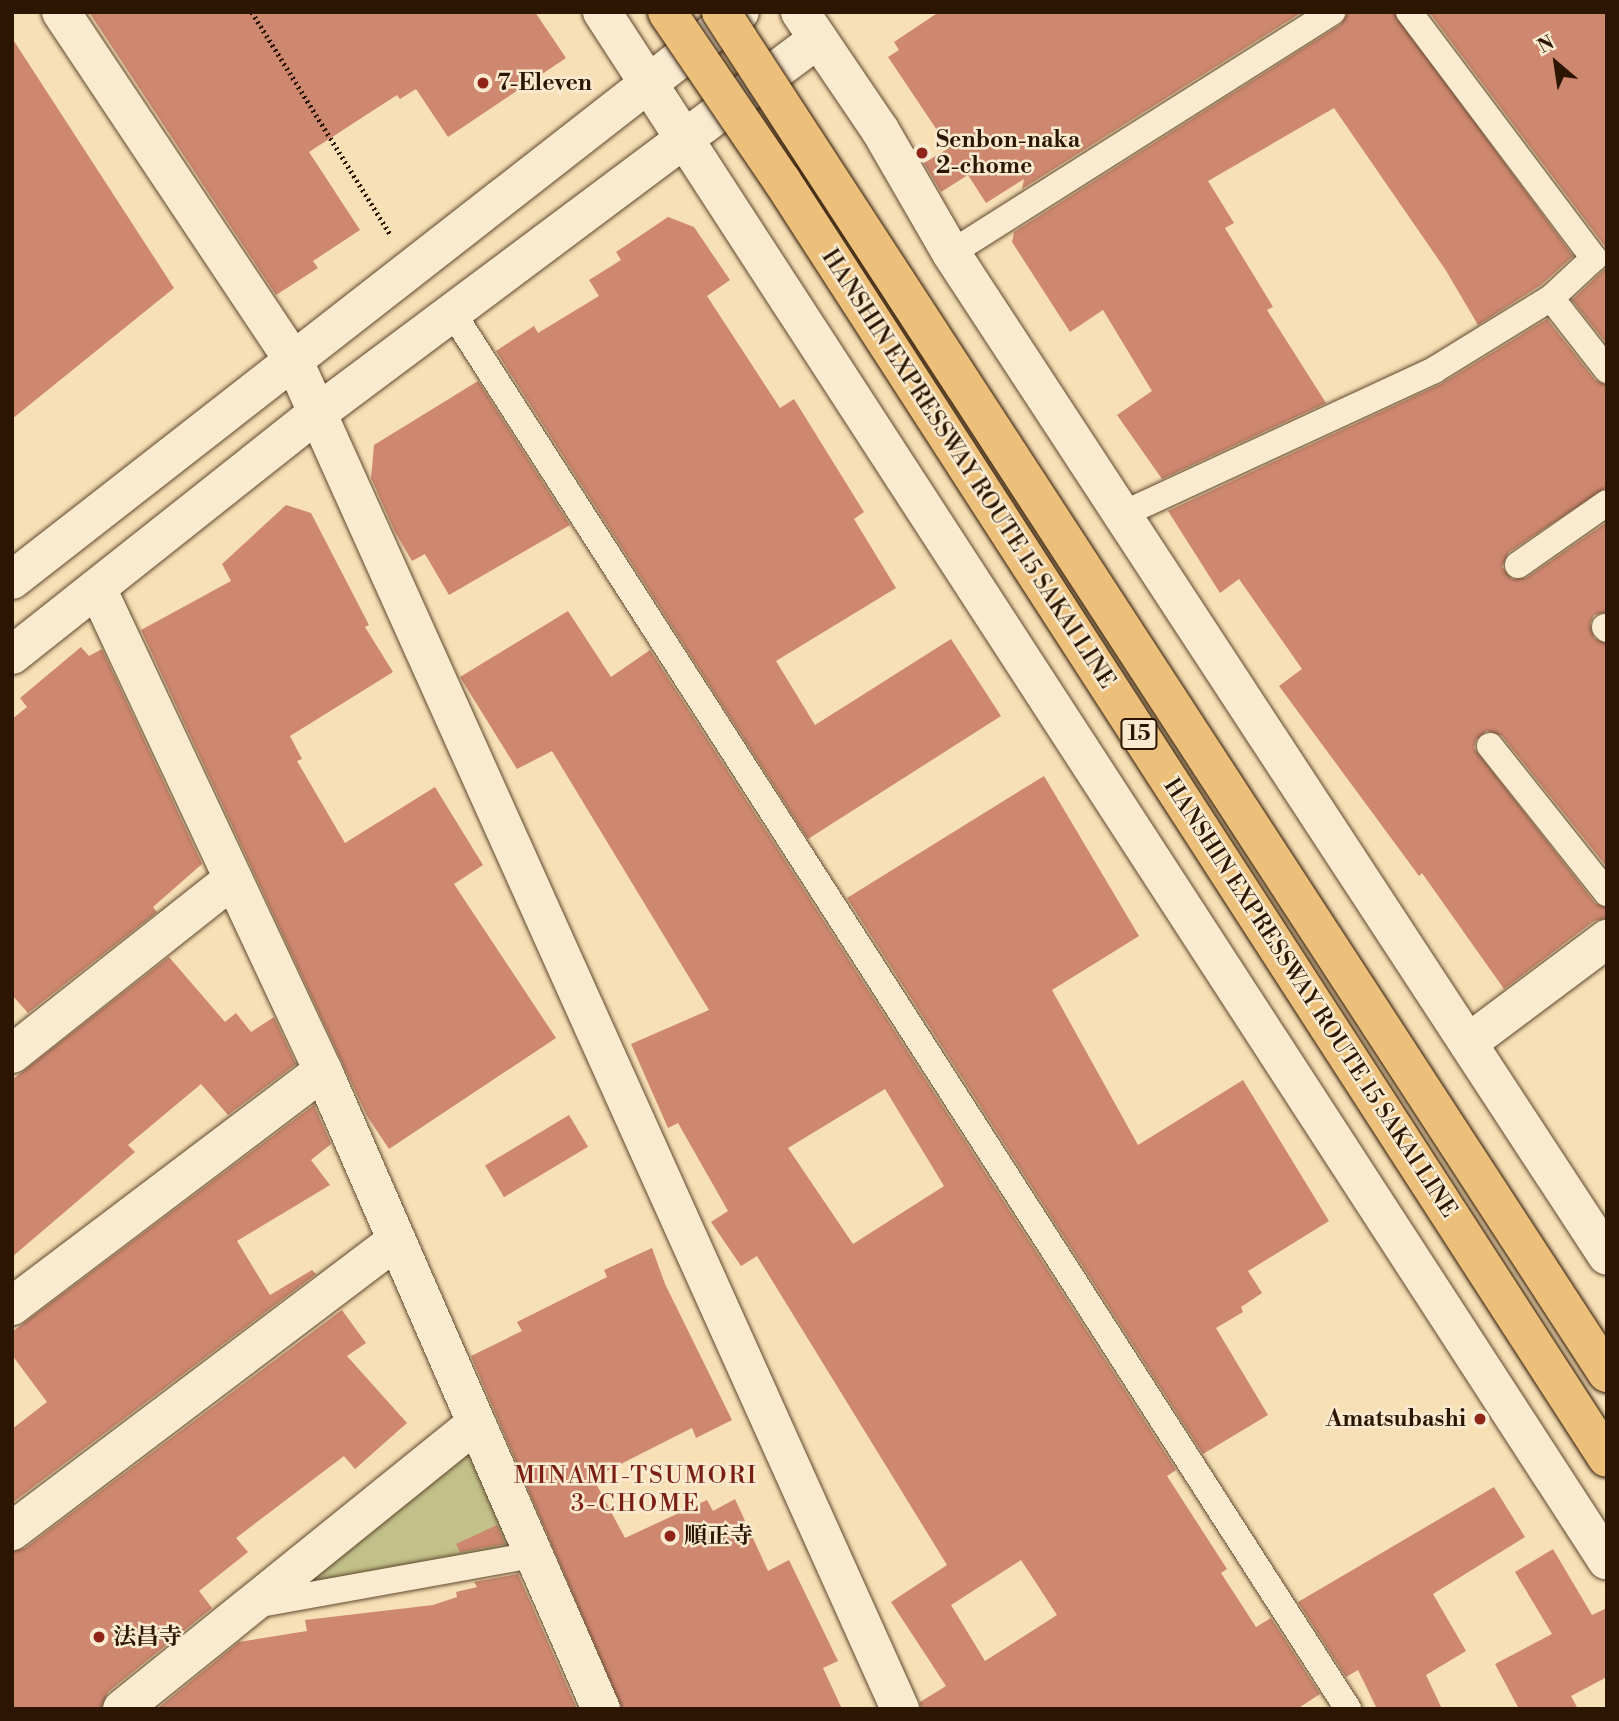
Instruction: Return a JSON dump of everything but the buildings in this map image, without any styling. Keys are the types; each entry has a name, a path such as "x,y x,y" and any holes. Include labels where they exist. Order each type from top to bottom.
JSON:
{"highway":[{"name":"HANSHIN EXPRESSWAY ROUTE 15 SAKAI LINE","path":"667,12 782,181 1607,1458"},
{"name":"HANSHIN EXPRESSWAY ROUTE 15 SAKAI LINE","path":"721,12 1607,1373"}],"street":[{"path":"61,12 294,360 900,1709"},
{"path":"602,12 1607,1561"},
{"path":"12,580 740,12"},
{"path":"12,655 319,412 684,138 809,26 880,130 951,253 1468,1043 1595,1215 1607,1256"},
{"path":"97,588 323,1071 601,1709"},
{"path":"12,1054 233,878"},
{"path":"1468,1043 1607,939"},
{"path":"12,1306 323,1071"},
{"path":"12,1531 396,1241"},
{"path":"122,1709 475,1424"}],"lane":[{"path":"951,253 1332,12"},
{"path":"1123,514 1434,370 1551,298 1594,258 1409,12"},
{"path":"1551,298 1607,370"},
{"path":"452,312 1348,1709"},
{"path":"1518,565 1607,503"},
{"path":"1490,746 1607,893"},
{"path":"249,1606 533,1555"}],"path":[{"path":"252,12 412,268"}],"shaded area":[{"path":"472,1445 514,1542 465,1564 299,1595 293,1578"}],"place":[{"name":"7-Eleven","path":"483,83"},
{"name":"Senbon-naka 2-chome","path":"922,153"},
{"name":"Amatsubashi","path":"1480,1419"},
{"name":"順正寺","path":"670,1536"},
{"name":"法昌寺","path":"99,1637"}],"district":[{"name":"MINAMI-TSUMORI 3-CHOME","path":"636,1491"}]}
